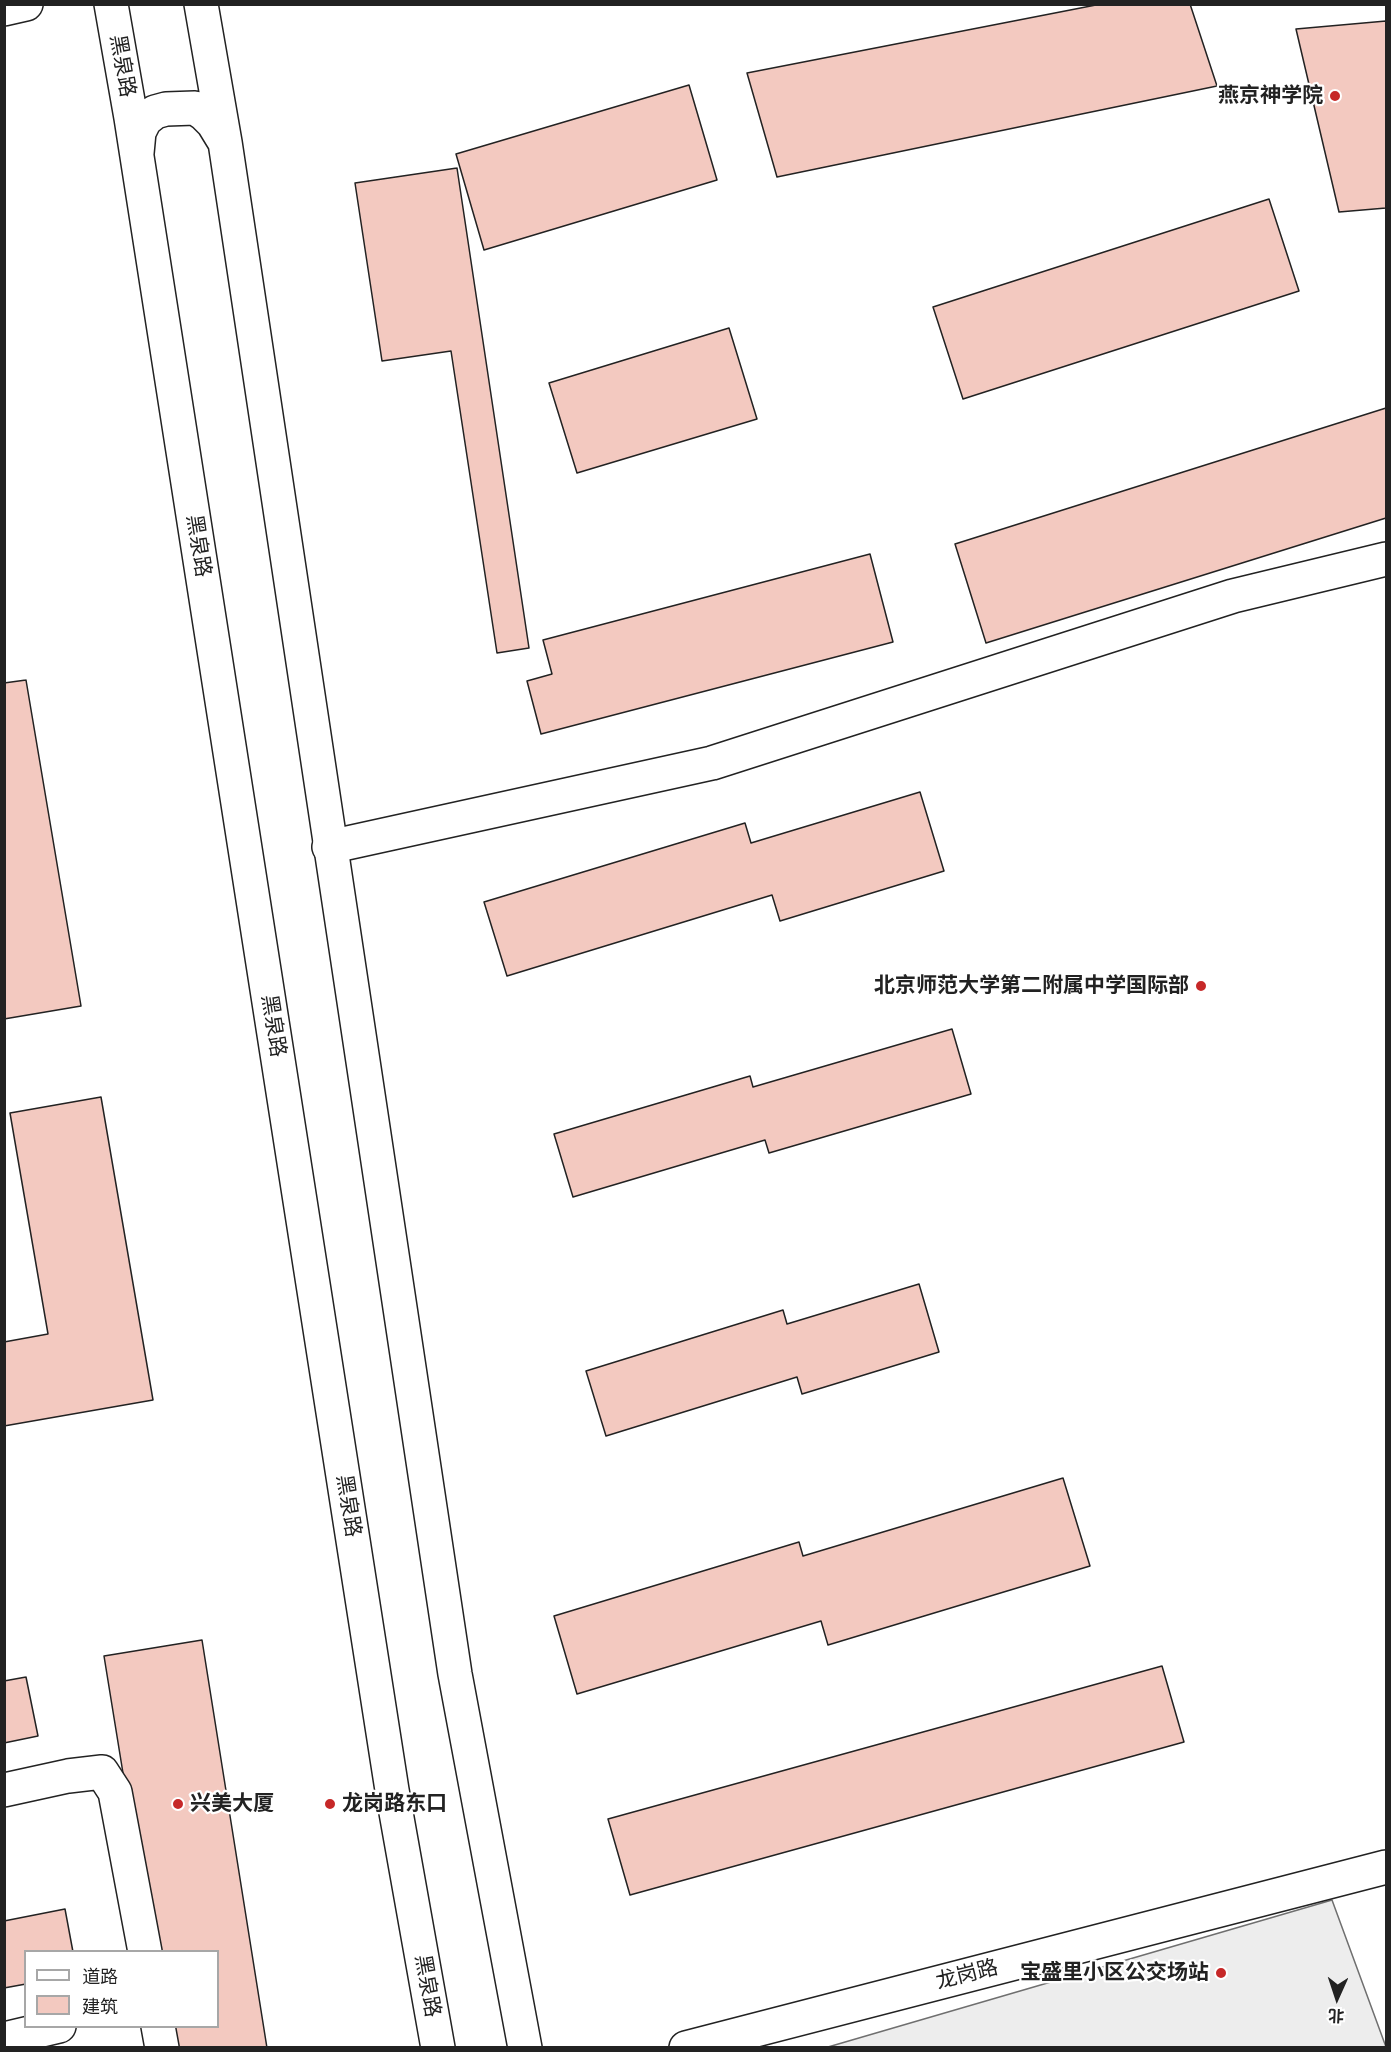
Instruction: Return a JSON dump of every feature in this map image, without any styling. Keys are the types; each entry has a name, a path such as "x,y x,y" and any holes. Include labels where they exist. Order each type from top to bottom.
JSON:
{"main road":[{"path":"4,9 26,4"},
{"name":"黑泉路","path":"111,4 137,155 392,1790 438,2048"},
{"path":"201,4 225,142 329,847 455,1674 525,2048"},
{"path":"137,155 140,132 145,120 155,112 166,109 195,108 213,123 225,142"},
{"path":"329,847 712,763 1233,596 1386,558"},
{"path":"4,1790 68,1776 102,1773 115,1792 145,1950"},
{"name":"龙岗路","path":"686,2048 1386,1867"},
{"path":"4,2039 51,2028"},
{"path":"158,2028 162,2048"}],"shaded area":[{"name":"宝盛里小区公交场站","path":"1332,1900 1386,2047 828,2047"}],"building":[{"path":"1101,4 1190,4 1217,86 777,177 747,73"},
{"path":"1386,21 1386,208 1339,212 1296,29"},
{"path":"689,85 717,180 484,250 456,154"},
{"path":"457,168 529,648 497,653 451,351 382,361 355,183"},
{"path":"1269,199 1299,291 963,399 933,307"},
{"path":"729,328 757,419 577,473 549,383"},
{"path":"1386,408 1386,518 986,643 955,544"},
{"path":"870,554 893,642 541,734 527,681 552,674 543,640"},
{"path":"26,680 81,1006 4,1019 4,683"},
{"path":"920,792 944,871 780,921 772,895 507,976 484,902 745,823 751,843"},
{"path":"952,1029 971,1094 769,1153 765,1140 573,1197 554,1134 750,1076 753,1087"},
{"path":"101,1097 153,1400 4,1426 4,1342 48,1334 10,1113"},
{"path":"919,1284 939,1352 802,1394 797,1377 606,1436 586,1371 783,1310 787,1324"},
{"path":"1063,1478 1090,1566 828,1645 821,1621 577,1694 554,1616 799,1542 803,1556"},
{"name":"兴美大厦","path":"202,1640 267,2048 167,2048 164,2028 219,2028 219,1950 152,1950 104,1656"},
{"path":"1162,1666 1184,1742 630,1895 608,1819"},
{"path":"26,1677 38,1736 4,1743 4,1681"},
{"path":"65,1909 73,1950 24,1950 24,1984 4,1988 4,1921"}],"place":[{"name":"燕京神学院","path":"1335,96"},
{"name":"北京师范大学第二附属中学国际部","path":"1201,986"},
{"name":"兴美大厦","path":"178,1804"},
{"name":"龙岗路东口","path":"330,1804"},
{"name":"宝盛里小区公交场站","path":"1221,1973"}]}
